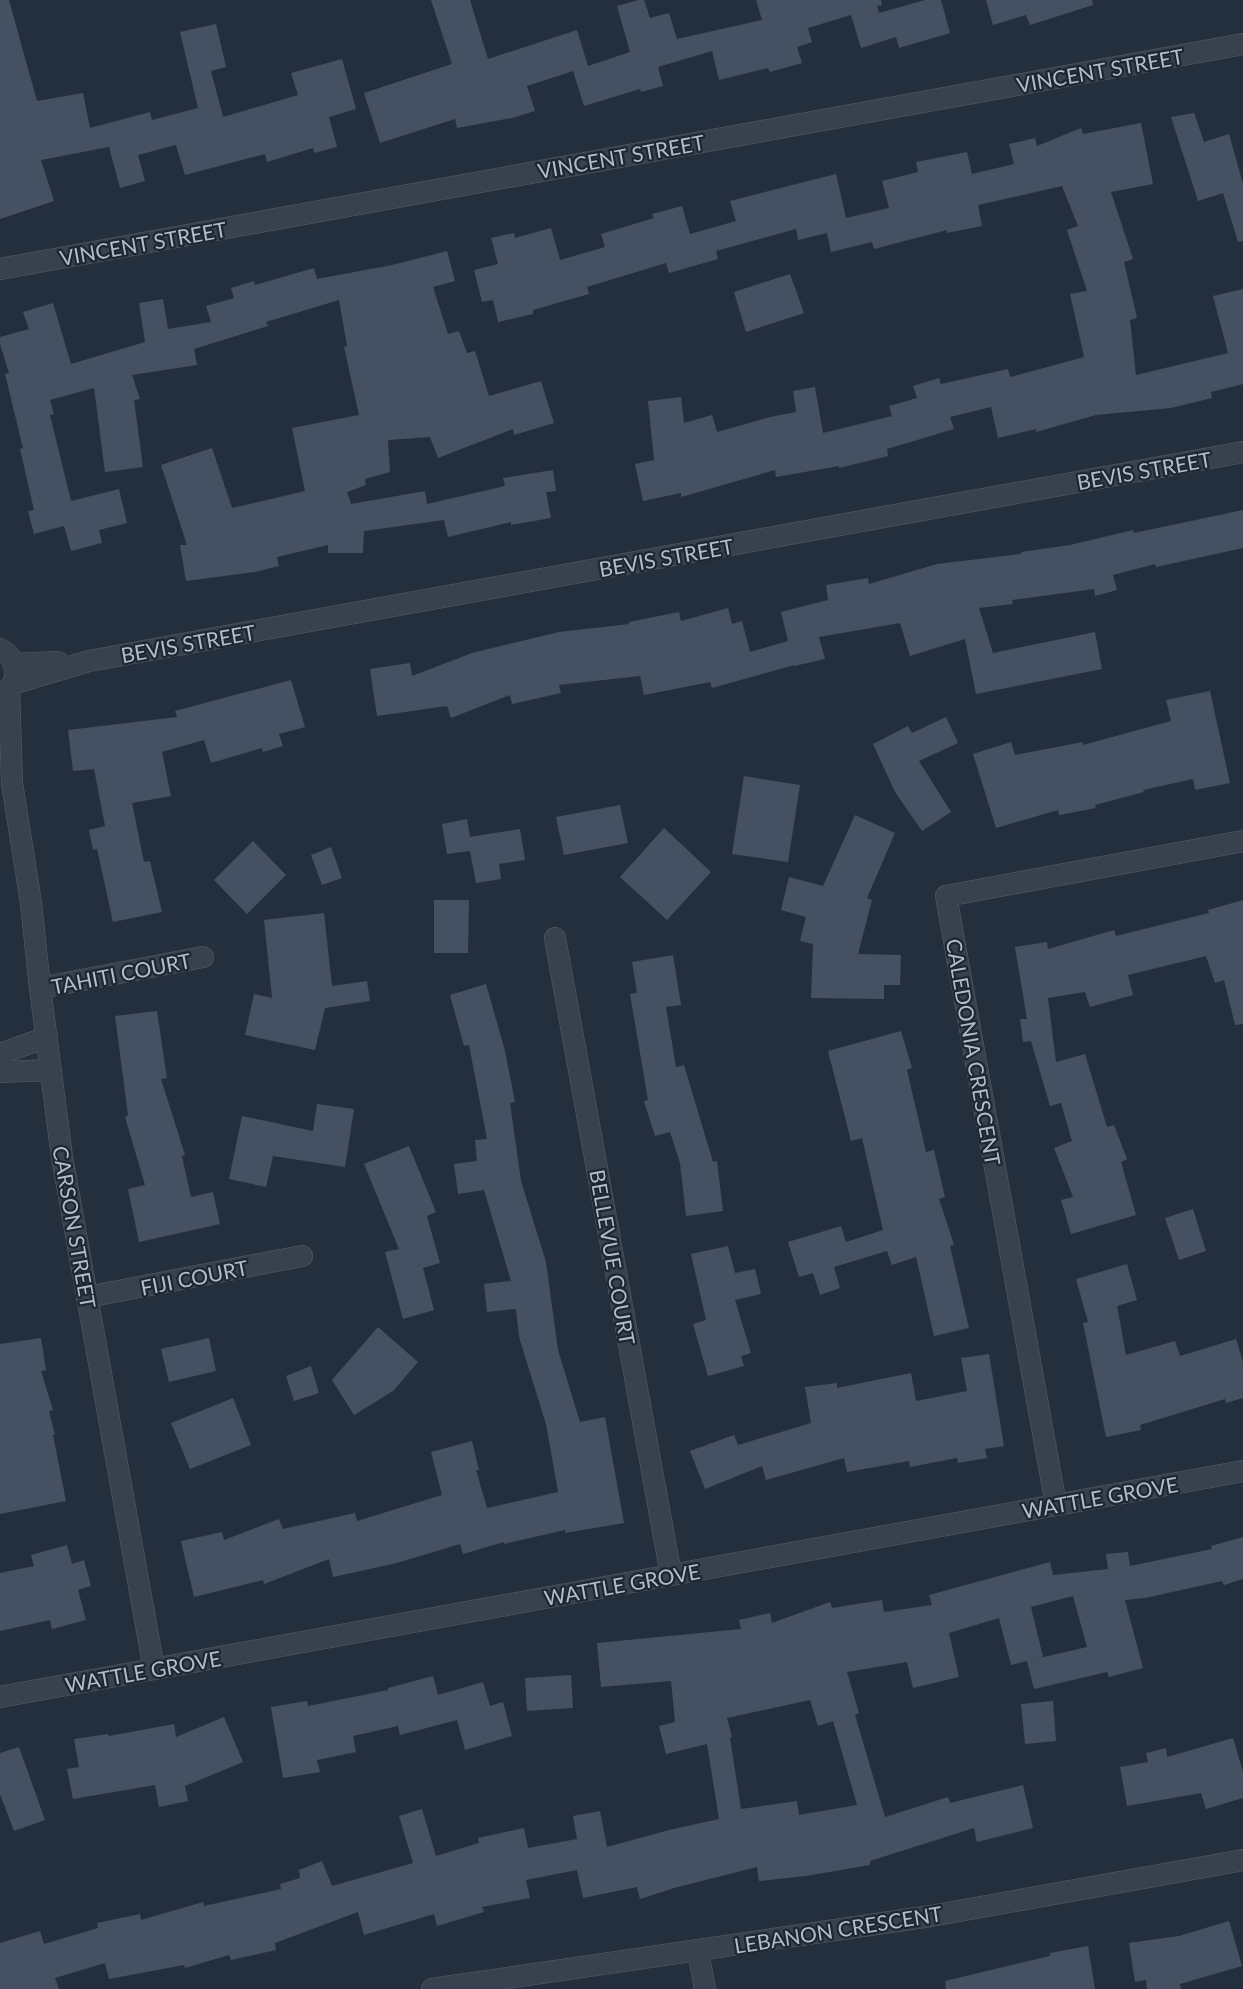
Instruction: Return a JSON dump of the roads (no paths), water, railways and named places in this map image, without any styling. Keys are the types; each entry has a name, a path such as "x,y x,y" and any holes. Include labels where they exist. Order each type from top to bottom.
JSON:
{"street":[{"name":"VINCENT STREET","path":"0,269 1243,44"},
{"name":"BEVIS STREET","path":"5,668 89,661 1243,452"},
{"name":"CARSON STREET","path":"5,668 12,783 31,903 62,1157 154,1669"},
{"name":"CARSON STREET","path":"0,744 12,783"},
{"name":"CALEDONIA CRESCENT","path":"1056,1505 946,896 1243,841"},
{"name":"BELLEVUE COURT","path":"555,938 671,1575"},
{"name":"TAHITI COURT","path":"40,988 202,957"},
{"path":"0,1054 47,1037"},
{"path":"0,1072 51,1070"},
{"name":"FIJI COURT","path":"87,1297 302,1256"},
{"name":"WATTLE GROVE","path":"0,1697 1243,1471"},
{"name":"LEBANON CRESCENT","path":"432,1989 931,1916 1243,1860"},
{"path":"698,1951 705,1989"}]}
